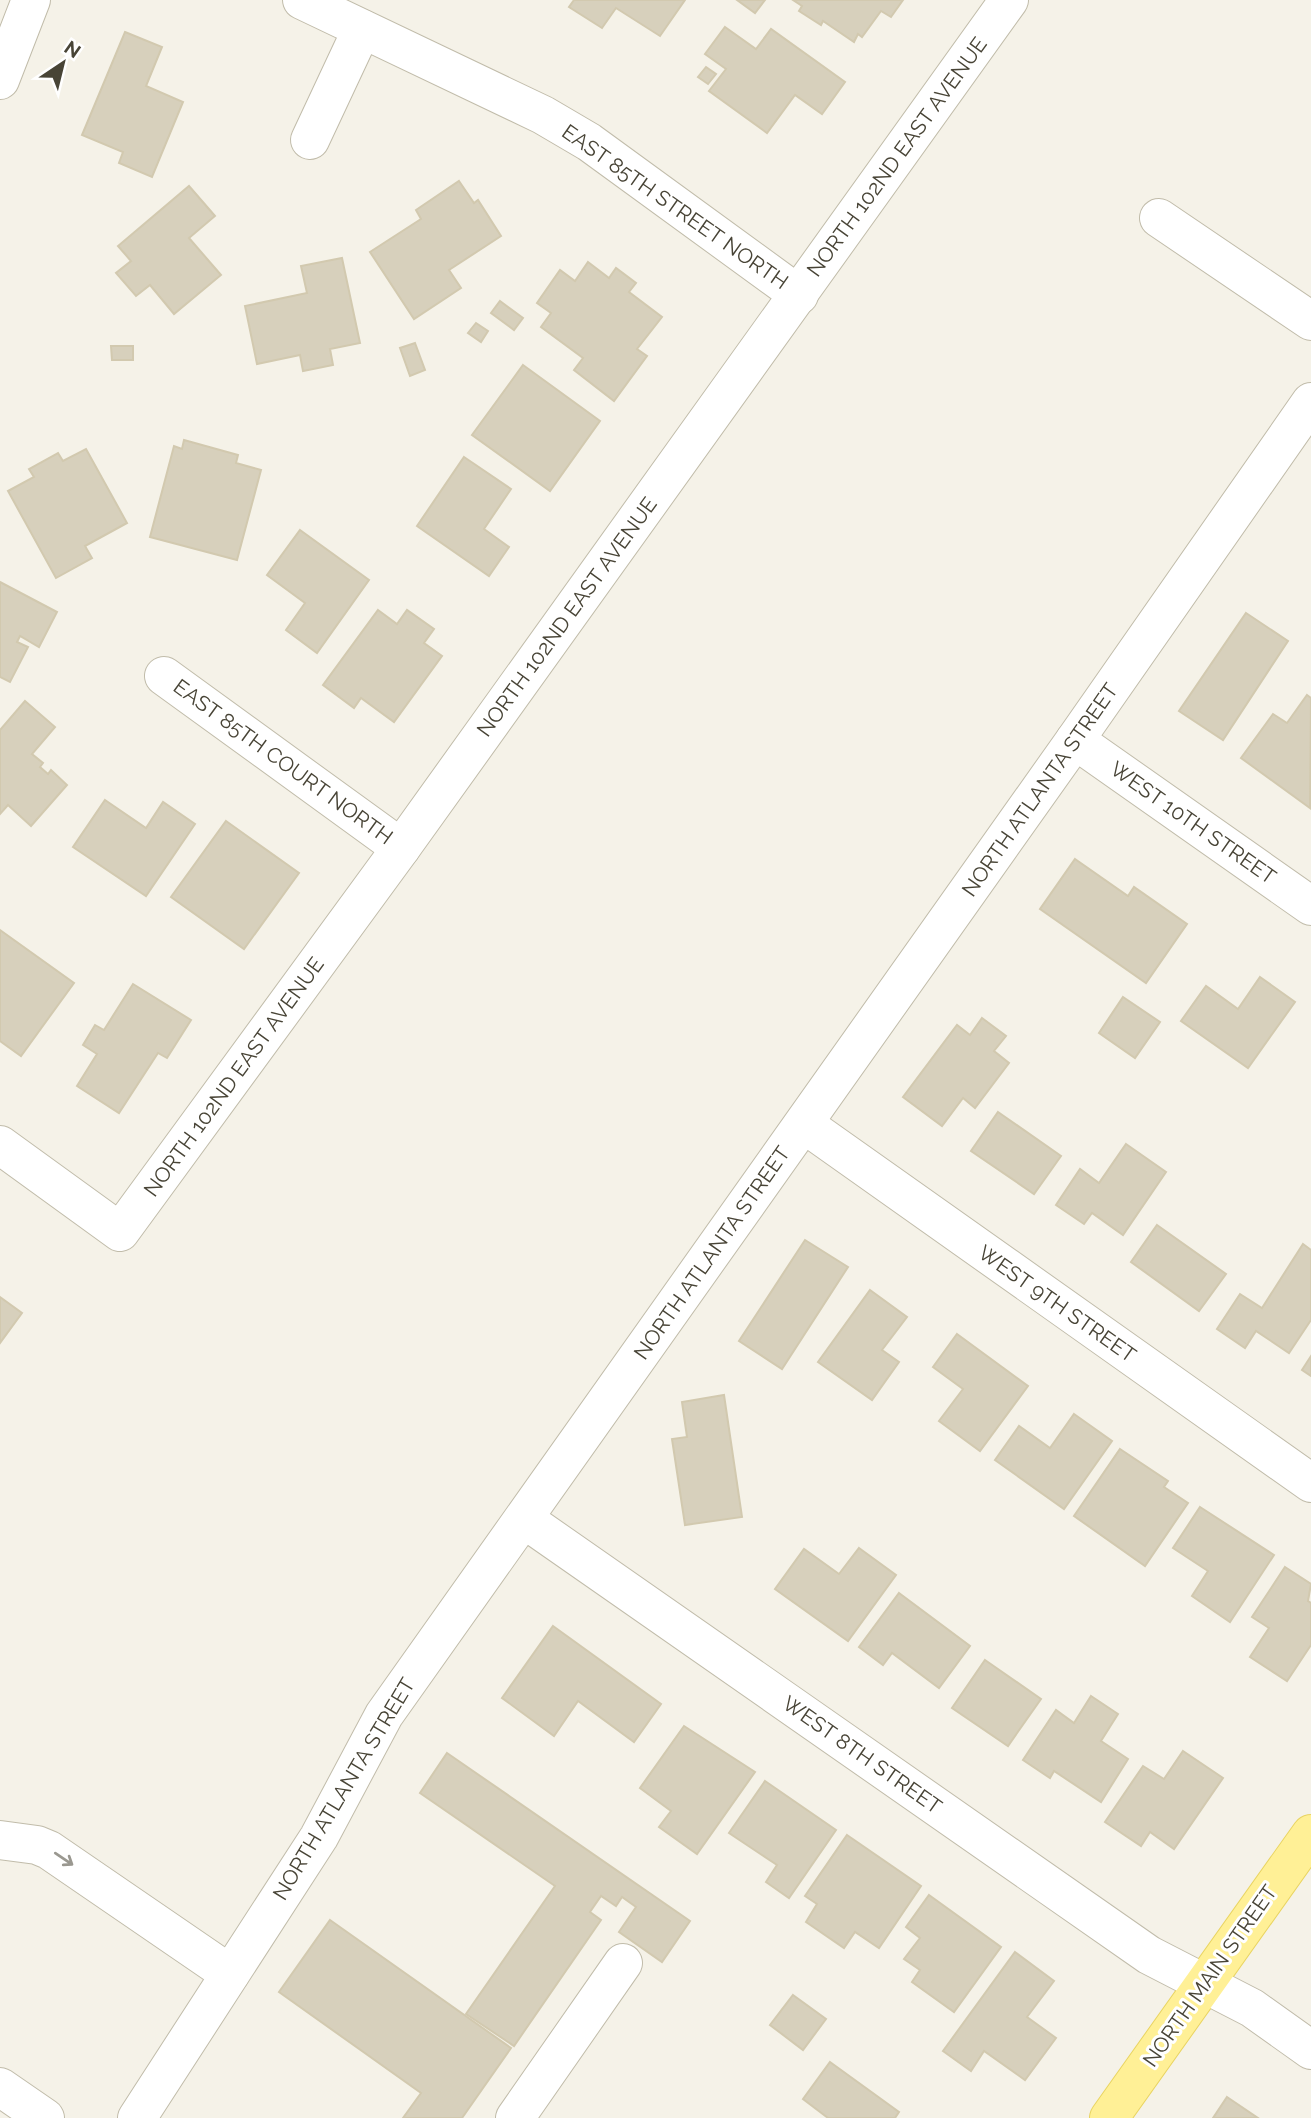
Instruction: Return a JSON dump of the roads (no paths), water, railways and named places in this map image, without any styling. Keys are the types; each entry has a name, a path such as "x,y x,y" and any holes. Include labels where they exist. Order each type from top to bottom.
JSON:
{"main road":[{"name":"NORTH MAIN STREET","path":"1109,2118 1311,1834"}],"street":[{"path":"0,80 31,0"},
{"name":"EAST 85TH STREET NORTH","path":"302,0 543,115 589,142 799,295"},
{"name":"NORTH 102ND EAST AVENUE","path":"0,1145 120,1232 401,848 1009,0"},
{"path":"310,141 362,29"},
{"path":"1159,218 1311,321"},
{"name":"NORTH ATLANTA STREET","path":"136,2118 318,1837 384,1715 1076,740 1311,401"},
{"name":"EAST 85TH COURT NORTH","path":"164,676 401,848"},
{"name":"WEST 10TH STREET","path":"1076,740 1311,906"},
{"name":"WEST 9TH STREET","path":"804,1124 1311,1483"},
{"name":"WEST 8TH STREET","path":"524,1519 1149,1955 1252,2008 1311,2050"},
{"path":"0,1840 37,1845 50,1850 230,1974"},
{"path":"515,2118 623,1963"},
{"path":"0,2087 45,2118"}]}
